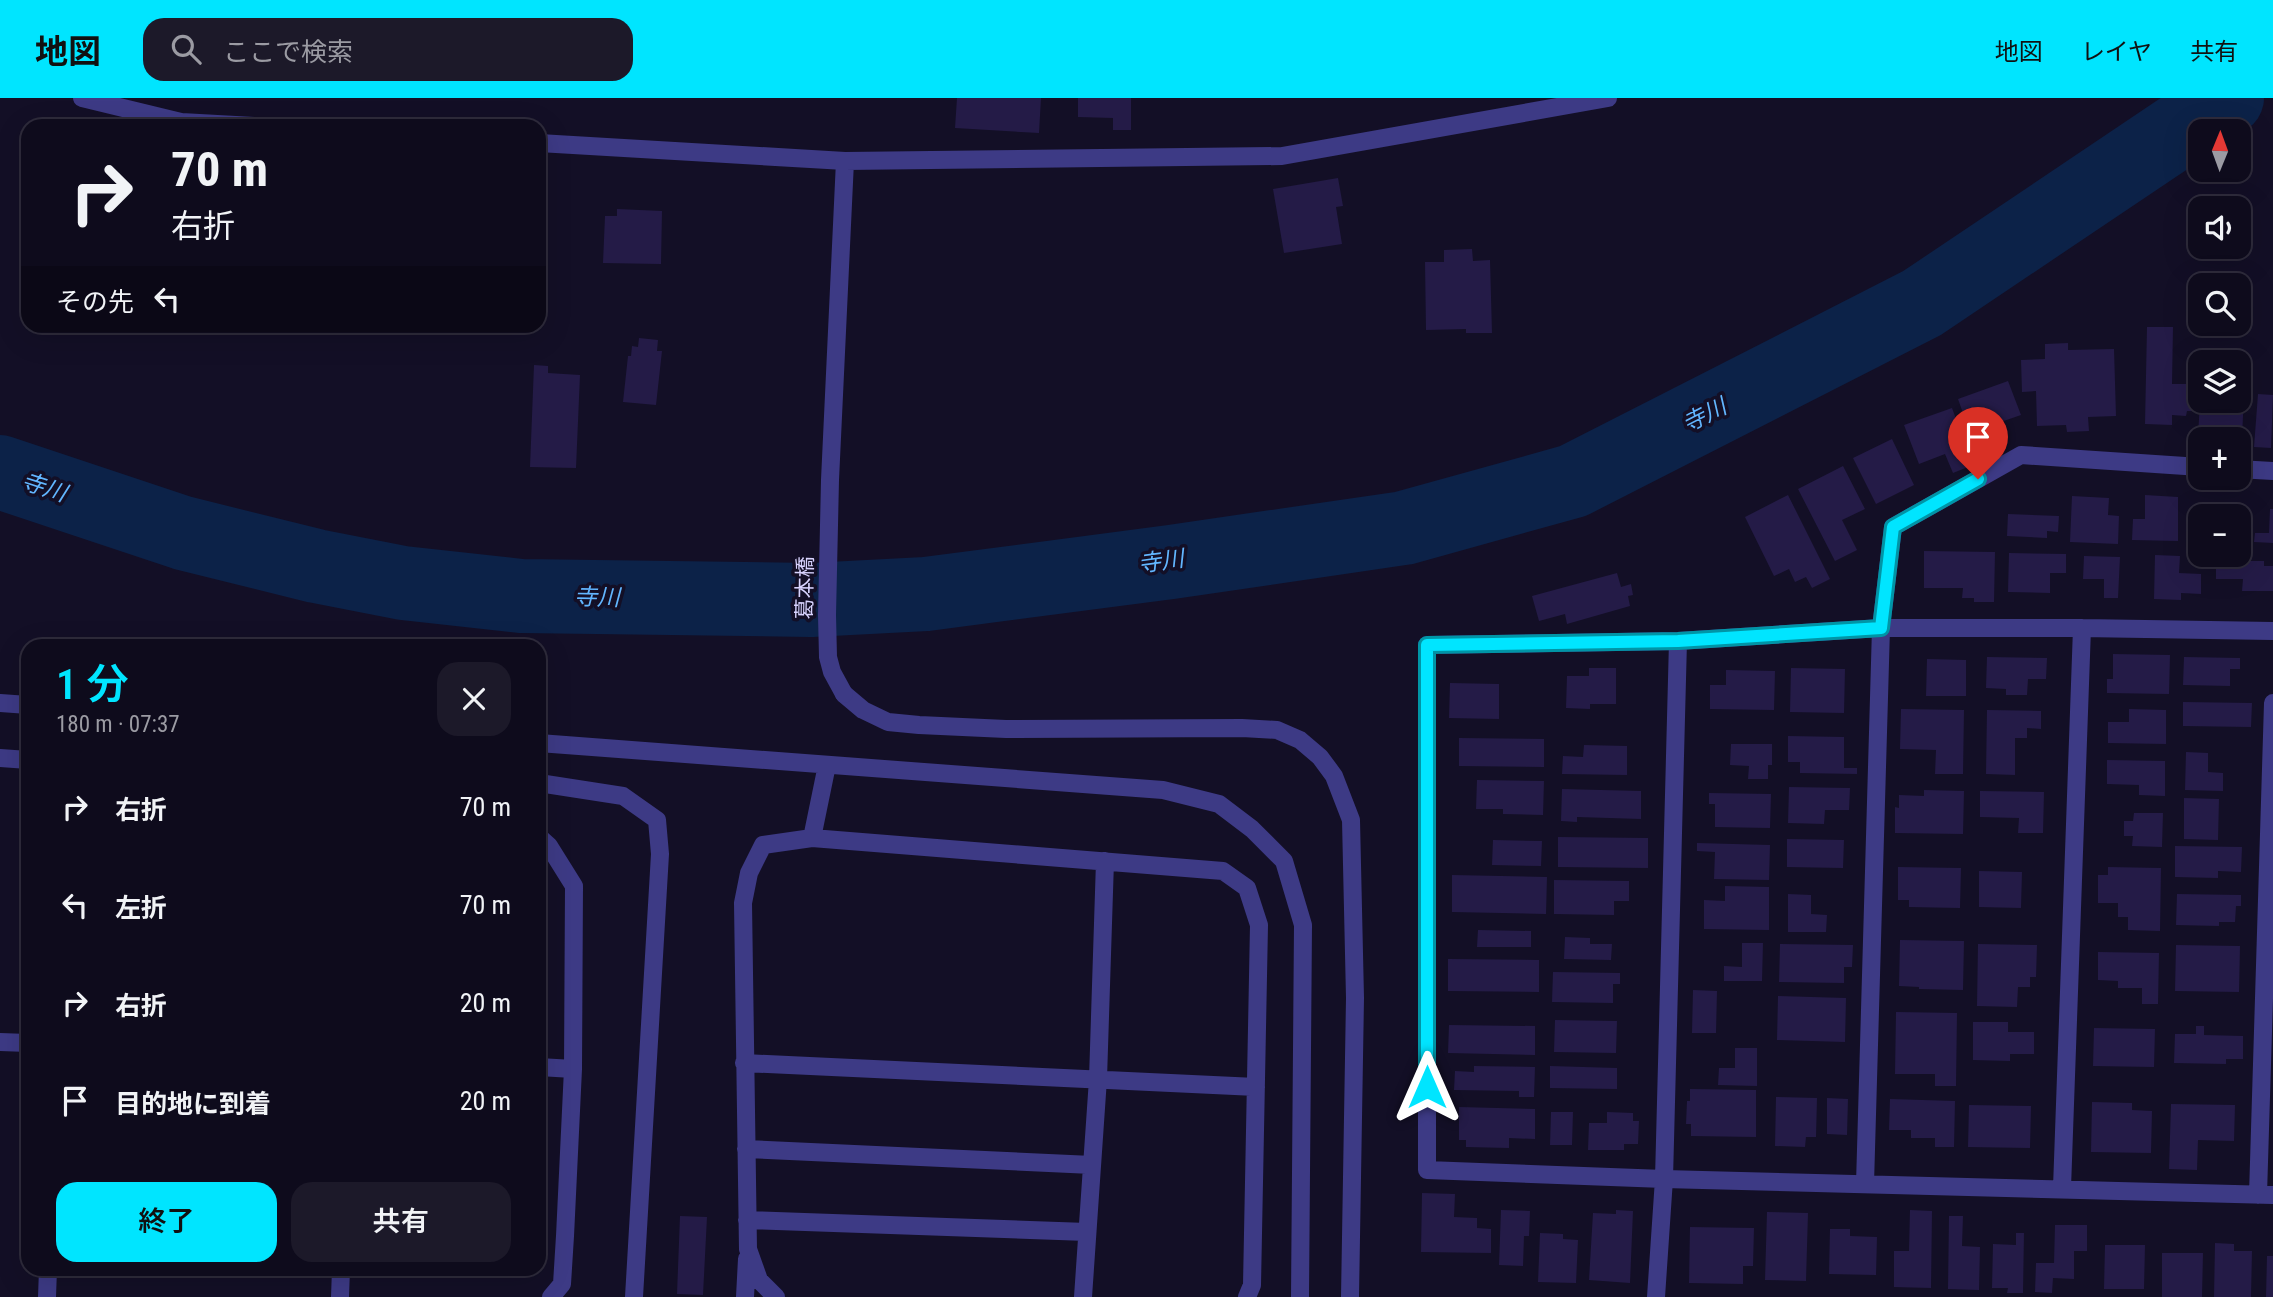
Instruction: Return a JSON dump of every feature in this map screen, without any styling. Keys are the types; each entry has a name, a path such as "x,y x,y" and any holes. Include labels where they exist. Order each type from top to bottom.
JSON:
{"street":[{"path":"82,98 169,119"},
{"path":"546,143 845,161 1282,156 1608,98"},
{"name":"葛本橋","path":"845,161 830,480 828,657 832,672 844,694 863,710 888,722 1006,729 1277,730 1300,740 1320,757 1334,776 1351,820 1355,998 1350,1297"},
{"path":"1865,1184 1881,628 1893,527 2021,455 2188,466"},
{"path":"2251,470 2273,471"},
{"path":"2273,631 1881,628 1678,641 1427,645 1427,1170 1664,1180 2265,1195 2273,703"},
{"path":"2062,1188 2082,628"},
{"path":"1656,1297 1664,1180 1678,641"},
{"path":"0,703 21,704"},
{"path":"546,744 1163,790 1219,804 1252,830 1284,861 1303,925 1300,1297"},
{"path":"0,758 21,760"},
{"path":"811,838 827,765"},
{"path":"546,784 623,796 657,820 660,854 634,1297"},
{"path":"745,1297 748,1249 743,903 749,873 763,845 811,838 1223,871 1247,888 1259,925 1250,1293"},
{"path":"546,843 573,886 573,1069 562,1284 551,1297"},
{"path":"1083,1297 1098,1079 1105,861"},
{"path":"0,1042 21,1043"},
{"path":"744,1063 1256,1087"},
{"path":"546,1067 573,1069"},
{"path":"746,1149 1092,1165"},
{"path":"747,1220 1087,1232"},
{"path":"748,1249 759,1279 776,1297"},
{"path":"47,1297 48,1276"},
{"path":"340,1297 341,1276"}],"building":[{"path":"957,98 1041,98 1039,133 955,128"},
{"path":"1078,98 1131,98 1131,130 1113,130 1113,118 1078,117"},
{"path":"1338,178 1343,206 1336,207 1342,244 1284,253 1273,189"},
{"path":"617,209 662,211 661,264 603,263 605,216 617,216"},
{"path":"1472,249 1473,261 1490,260 1492,333 1466,333 1466,329 1426,330 1425,262 1444,262 1444,250"},
{"path":"2147,327 2173,327 2172,384 2188,384 2188,411 2186,416 2172,415 2172,425 2145,424"},
{"path":"639,338 658,340 657,351 662,351 656,405 623,402 628,356 631,356 632,346 638,347"},
{"path":"2068,343 2068,350 2114,349 2116,416 2088,417 2089,431 2067,432 2066,425 2037,426 2036,391 2022,392 2021,360 2045,359 2045,344"},
{"path":"534,365 548,366 548,373 580,375 576,468 530,467"},
{"path":"2008,381 2021,415 1995,424 1996,429 1972,438 1958,399"},
{"path":"2258,394 2273,395 2271,448 2254,447"},
{"path":"1952,408 1973,465 1953,473 1945,454 1919,464 1904,425"},
{"path":"2199,413 2243,413 2242,427 2199,427"},
{"path":"1892,439 1914,485 1876,504 1853,458"},
{"path":"1843,466 1865,509 1842,520 1857,550 1835,561 1798,489"},
{"path":"1788,495 1830,579 1812,588 1806,577 1795,582 1789,569 1774,576 1745,517"},
{"path":"2145,495 2178,497 2178,541 2132,540 2133,519 2145,519"},
{"path":"2072,496 2109,498 2108,515 2119,516 2118,544 2070,542"},
{"path":"2270,509 2273,509 2273,543 2254,542 2255,533 2269,533"},
{"path":"2008,514 2059,516 2058,532 2047,531 2047,538 2007,536"},
{"path":"1924,551 1995,552 1994,602 1974,602 1974,598 1962,598 1963,588 1924,588"},
{"path":"2009,553 2066,554 2066,573 2050,573 2050,593 2008,592"},
{"path":"2155,555 2180,556 2179,573 2201,574 2201,594 2181,593 2181,600 2154,599"},
{"path":"2084,556 2120,557 2118,598 2104,598 2104,579 2083,579"},
{"path":"2251,561 2264,561 2264,566 2273,566 2273,591 2242,591 2243,579 2216,579 2216,567 2251,567"},
{"path":"1617,573 1621,587 1631,584 1633,595 1628,596 1630,606 1567,624 1565,614 1539,621 1532,596"},
{"path":"2113,654 2170,655 2169,694 2107,693 2107,679 2113,679"},
{"path":"1987,657 2047,658 2046,679 2028,679 2027,695 2006,695 2006,689 1986,688"},
{"path":"2184,657 2240,658 2240,669 2230,669 2230,686 2183,685"},
{"path":"1927,659 1966,660 1966,696 1926,696"},
{"path":"1589,668 1616,668 1616,704 1590,704 1590,709 1566,708 1567,676 1589,676"},
{"path":"1791,668 1845,669 1844,713 1790,712"},
{"path":"1726,670 1775,671 1774,710 1710,709 1710,685 1726,685"},
{"path":"1450,683 1499,684 1499,719 1449,718"},
{"path":"2183,702 2252,703 2251,727 2183,726"},
{"path":"1901,709 1964,710 1963,774 1935,774 1936,750 1900,749"},
{"path":"2129,709 2166,710 2166,744 2108,743 2108,722 2129,722"},
{"path":"1987,710 2041,711 2041,729 2027,728 2027,738 2015,738 2015,775 1986,774"},
{"path":"1788,736 1844,737 1844,768 1857,768 1857,774 1800,773 1800,762 1788,762"},
{"path":"1459,738 1544,739 1544,767 1459,766"},
{"path":"1731,744 1772,744 1772,765 1768,765 1768,779 1748,779 1749,766 1730,765"},
{"path":"1584,745 1627,746 1627,775 1562,774 1563,756 1583,757"},
{"path":"2186,752 2208,753 2208,772 2223,773 2223,791 2185,790"},
{"path":"2107,760 2165,761 2165,796 2139,795 2139,785 2107,784"},
{"path":"1477,780 1544,781 1543,815 1503,814 1503,809 1476,809"},
{"path":"1789,787 1850,788 1849,810 1825,810 1824,824 1788,823"},
{"path":"1562,789 1641,791 1641,819 1577,817 1577,822 1561,821"},
{"path":"1924,790 1964,791 1963,834 1895,833 1895,807 1899,808 1899,795 1924,796"},
{"path":"1980,791 2044,792 2043,833 2018,833 2019,818 1980,817"},
{"path":"1709,793 1771,794 1770,828 1715,827 1715,804 1709,804"},
{"path":"2184,798 2219,799 2218,840 2184,839"},
{"path":"2134,813 2163,813 2162,847 2132,846 2133,836 2124,836 2124,821 2133,821"},
{"path":"1558,837 1648,838 1648,868 1558,867"},
{"path":"1787,839 1844,840 1843,868 1787,867"},
{"path":"1493,840 1542,841 1541,866 1492,865"},
{"path":"1697,843 1770,845 1769,880 1714,879 1715,852 1697,851"},
{"path":"2175,846 2242,847 2241,872 2218,871 2218,878 2175,877"},
{"path":"1898,867 1961,868 1960,908 1909,907 1909,900 1898,900"},
{"path":"2108,867 2161,868 2160,931 2128,930 2128,917 2118,917 2118,903 2098,903 2098,875 2108,875"},
{"path":"1979,871 2022,872 2021,908 1979,907"},
{"path":"1452,875 1547,877 1546,914 1452,912"},
{"path":"1554,880 1629,881 1629,901 1614,901 1614,915 1554,914"},
{"path":"1725,886 1769,887 1769,930 1704,929 1704,900 1725,901"},
{"path":"1788,894 1811,895 1811,914 1827,915 1826,932 1788,932"},
{"path":"2177,894 2241,895 2241,906 2236,906 2235,922 2219,922 2219,926 2176,925"},
{"path":"1478,930 1531,931 1531,947 1477,947"},
{"path":"1565,937 1590,938 1590,944 1612,944 1611,960 1564,959"},
{"path":"1900,940 1964,941 1963,990 1899,986"},
{"path":"1742,943 1763,943 1762,981 1724,981 1724,966 1742,967"},
{"path":"1780,944 1853,945 1852,967 1844,967 1844,983 1779,982"},
{"path":"1978,944 2037,945 2036,977 2030,977 2030,987 2018,987 2017,1007 1977,1006"},
{"path":"2176,945 2240,946 2239,992 2175,991"},
{"path":"2098,952 2159,953 2158,1004 2142,1004 2142,988 2118,988 2118,981 2098,980"},
{"path":"1448,959 1539,960 1539,992 1448,991"},
{"path":"1553,972 1620,973 1620,984 1613,984 1613,1003 1552,1002"},
{"path":"1693,990 1717,991 1716,1033 1692,1033"},
{"path":"1778,996 1846,998 1845,1042 1777,1040"},
{"path":"1896,1012 1957,1013 1956,1086 1935,1086 1935,1074 1895,1074"},
{"path":"1555,1020 1617,1021 1616,1053 1554,1052"},
{"path":"1973,1022 2008,1022 2008,1032 2034,1032 2034,1054 2010,1054 2010,1061 1973,1060"},
{"path":"1449,1025 1535,1026 1535,1055 1448,1053"},
{"path":"2196,1026 2204,1026 2204,1035 2243,1036 2243,1059 2226,1059 2226,1064 2174,1063 2175,1034 2196,1034"},
{"path":"2094,1028 2155,1029 2154,1067 2093,1066"},
{"path":"1735,1048 1757,1048 1757,1086 1718,1085 1719,1068 1735,1068"},
{"path":"1474,1066 1535,1067 1534,1097 1519,1097 1519,1091 1454,1090 1455,1071 1474,1072"},
{"path":"1550,1066 1617,1068 1617,1089 1550,1088"},
{"path":"1690,1089 1756,1090 1756,1137 1691,1136 1691,1124 1686,1124"},
{"path":"1776,1097 1817,1098 1816,1137 1806,1137 1805,1147 1775,1146"},
{"path":"1827,1098 1848,1099 1847,1135 1827,1134"},
{"path":"1890,1099 1955,1101 1954,1147 1935,1147 1935,1138 1911,1138 1911,1130 1889,1130"},
{"path":"2092,1102 2132,1103 2132,1110 2152,1111 2151,1153 2091,1152"},
{"path":"2171,1104 2235,1105 2234,1141 2198,1140 2197,1170 2169,1169"},
{"path":"1969,1105 2031,1106 2030,1148 1968,1147"},
{"path":"1459,1107 1535,1109 1535,1139 1509,1138 1509,1148 1466,1147 1466,1140 1459,1140"},
{"path":"1551,1112 1573,1112 1572,1145 1550,1145"},
{"path":"1607,1112 1633,1113 1633,1121 1639,1121 1638,1144 1624,1144 1624,1150 1588,1150 1589,1123 1607,1123"},
{"path":"1422,1193 1455,1194 1454,1217 1477,1218 1477,1228 1491,1229 1491,1253 1421,1252"},
{"path":"1501,1210 1530,1211 1529,1236 1524,1236 1523,1266 1499,1265"},
{"path":"1616,1210 1633,1211 1630,1283 1589,1280 1593,1213 1616,1214"},
{"path":"1910,1210 1932,1211 1931,1288 1894,1287 1894,1251 1909,1251"},
{"path":"1767,1212 1808,1213 1806,1281 1765,1280"},
{"path":"680,1216 707,1217 703,1295 677,1294"},
{"path":"1949,1216 1963,1216 1962,1246 1980,1247 1979,1290 1948,1289"},
{"path":"2055,1225 2087,1225 2087,1251 2074,1251 2074,1279 2053,1278 2052,1293 2035,1292 2036,1263 2054,1263"},
{"path":"1690,1227 1754,1228 1753,1266 1743,1266 1743,1284 1689,1283"},
{"path":"1830,1229 1850,1229 1850,1236 1877,1237 1876,1275 1829,1274"},
{"path":"1540,1233 1563,1234 1563,1239 1578,1240 1576,1283 1538,1282"},
{"path":"2016,1233 2024,1233 2023,1293 2007,1293 2008,1288 1992,1288 1993,1244 2016,1245"},
{"path":"2215,1243 2234,1244 2234,1251 2252,1251 2251,1297 2214,1297"},
{"path":"2105,1245 2145,1245 2144,1289 2104,1289"},
{"path":"2162,1253 2203,1253 2202,1297 2162,1297"},
{"path":"2267,1256 2273,1256 2273,1297 2266,1297"}],"waterway":[{"name":"寺川","path":"0,472 183,533 316,566 403,583 521,596 811,600 926,594 1404,528 1573,481 1922,303 2227,98"}],"route":[{"path":"1427,1087 1427,645 1678,641 1881,628 1893,527 1978,479"}]}
